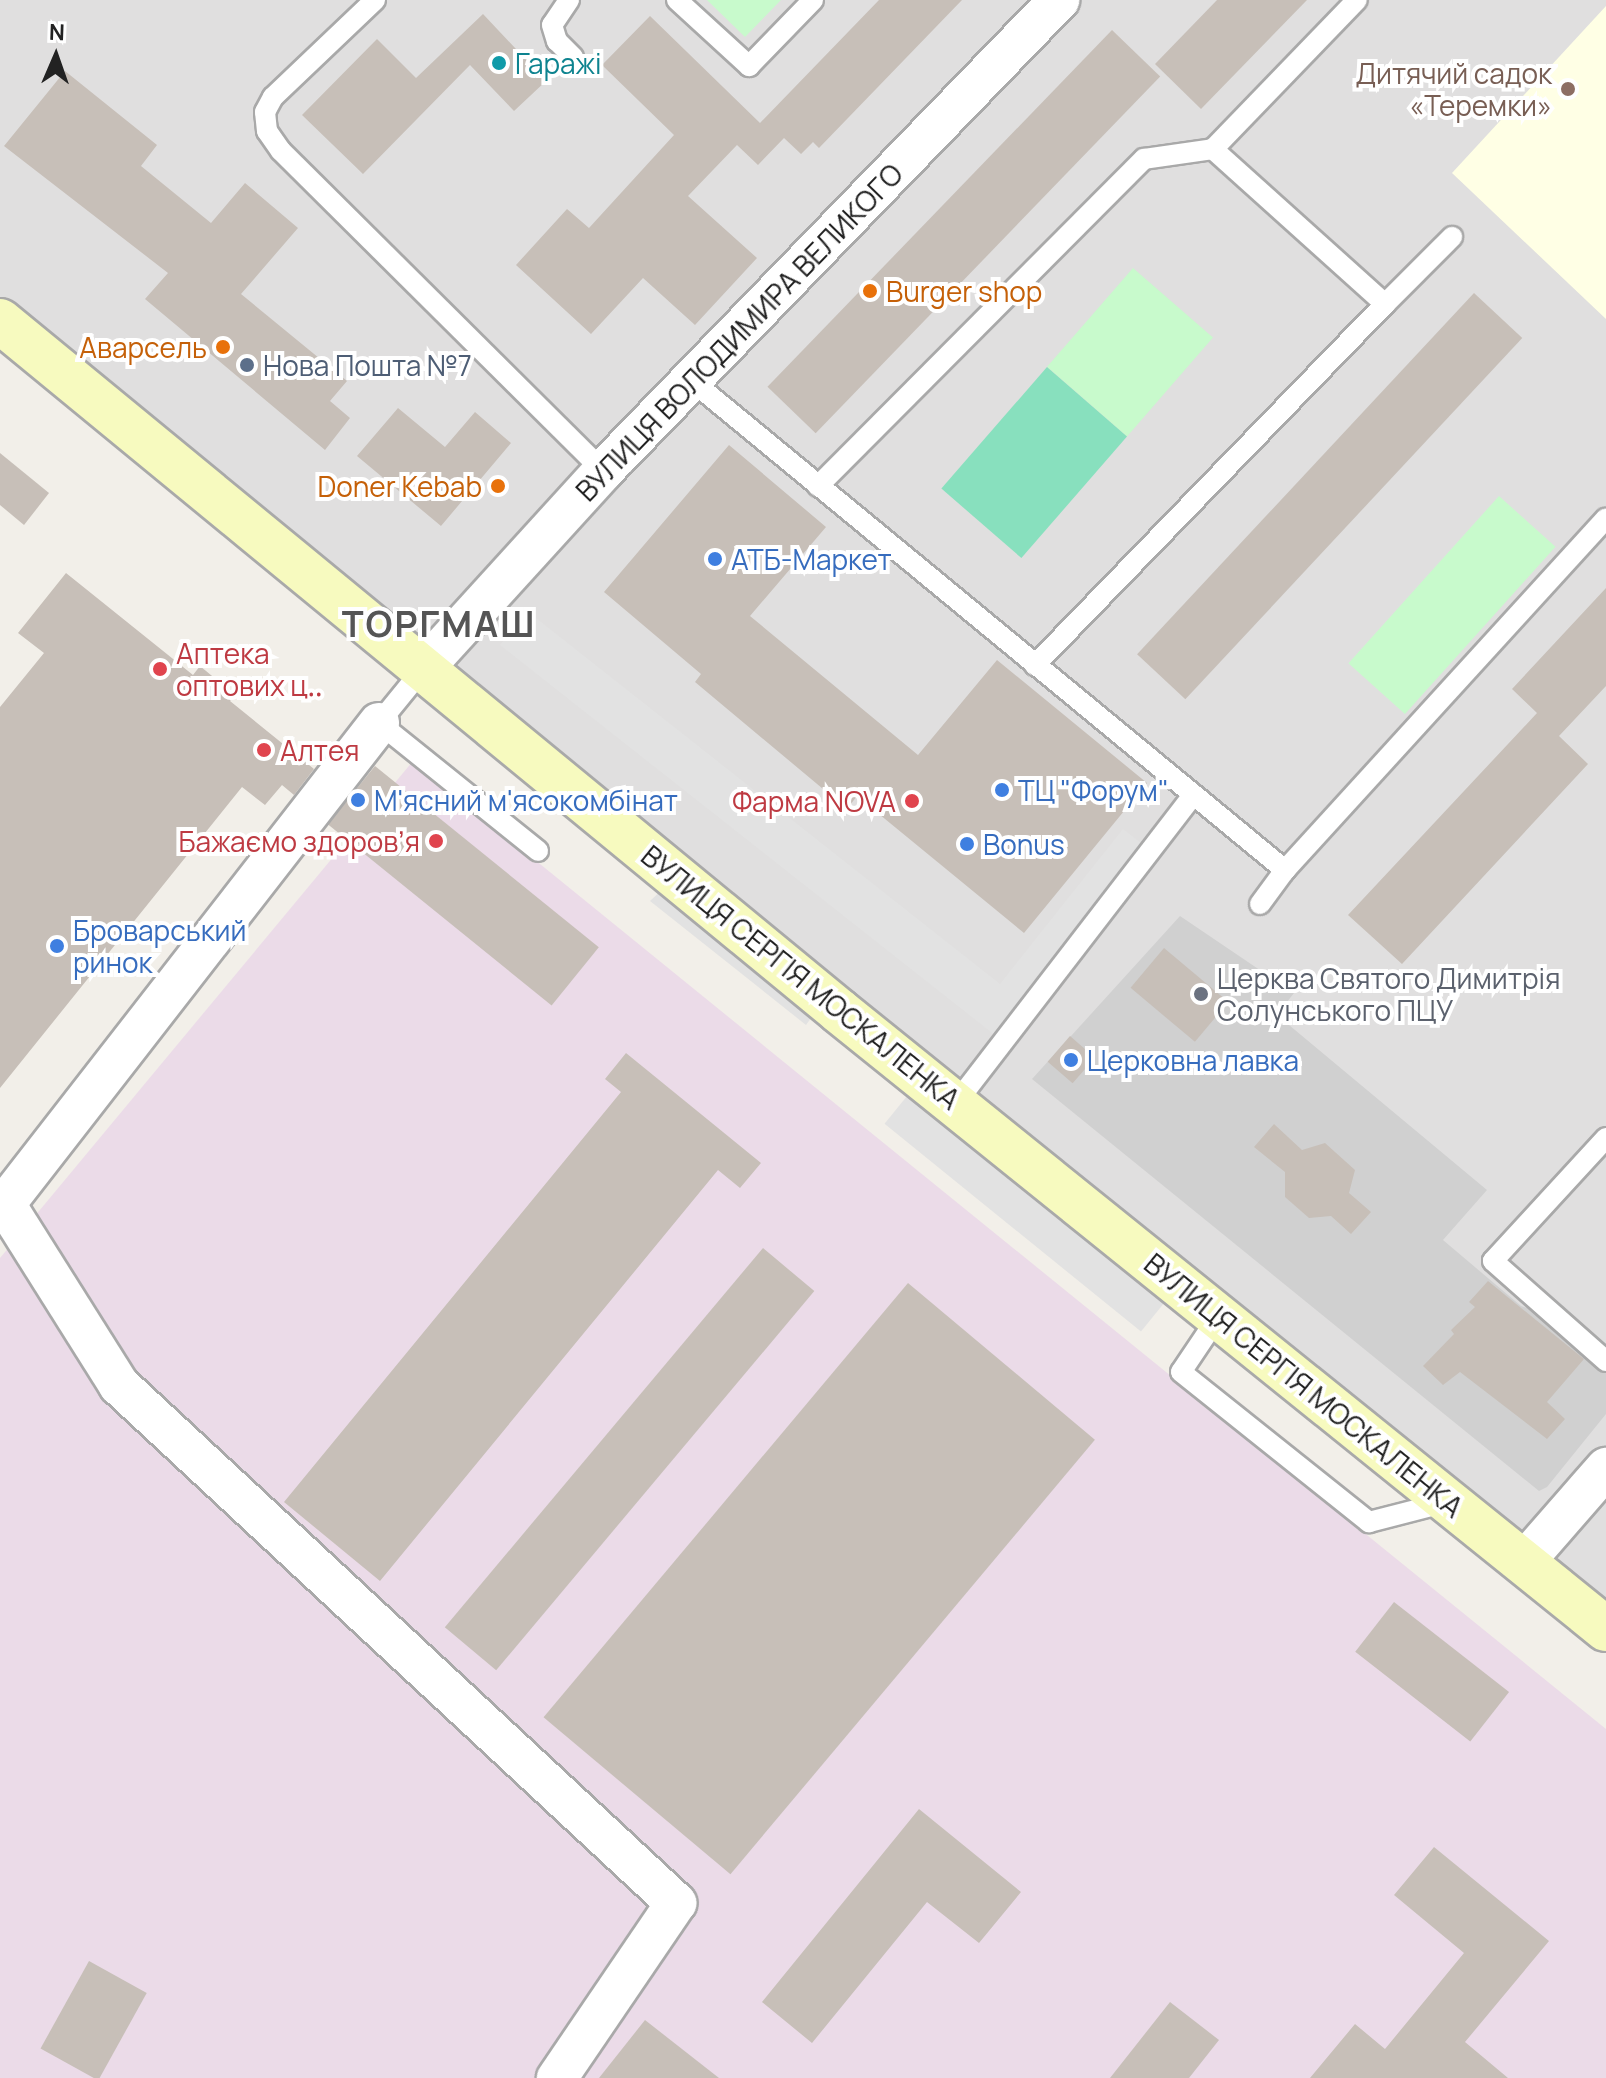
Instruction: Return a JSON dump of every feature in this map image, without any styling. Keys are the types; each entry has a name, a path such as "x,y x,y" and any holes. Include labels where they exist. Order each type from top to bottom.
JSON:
{"main road":[{"name":"ВУЛИЦЯ СЕРГІЯ МОСКАЛЕНКА","path":"0,321 1218,1317 1606,1629"}],"street":[{"name":"ВУЛИЦЯ ВОЛОДИМИРА ВЕЛИКОГО","path":"423,669 603,471 1059,0"},
{"path":"379,723 2,1204 119,1385 676,1903 557,2078"},
{"path":"1524,1562 1606,1468"}],"lane":[{"path":"375,0 273,97 265,112 267,131 281,151 603,471"},
{"path":"569,0 552,25 557,41 573,57"},
{"path":"677,0 749,66 813,0"},
{"path":"818,486 1144,159 1213,149 1357,0"},
{"path":"1213,149 1385,304"},
{"path":"1035,665 1452,237"},
{"path":"692,381 1285,870"},
{"path":"1260,904 1285,870 1606,519"},
{"path":"423,669 379,723 538,851"},
{"path":"956,1103 1193,795"},
{"path":"1606,1138 1493,1261 1606,1361"},
{"path":"1218,1317 1181,1372 1369,1522 1448,1501"}],"shaded area":[{"path":"0,0 1606,0 1606,1629 0,321"},
{"name":"Дитячий садок «Теремки»","path":"1606,6 1606,319 1452,173"},
{"path":"527,611 1000,984 1123,829 1146,847 996,1036 500,645"},
{"path":"413,761 1606,1729 1606,2078 0,2078 0,1258"},
{"path":"668,884 824,1000 806,1025 650,901"},
{"path":"1180,916 1294,993 1277,1015 1487,1190 1443,1240 1521,1306 1538,1312 1606,1373 1606,1414 1547,1487 1539,1491 1032,1079"},
{"path":"916,1085 1172,1293 1141,1332 885,1124"}],"green space":[{"path":"707,0 781,0 745,37"},
{"path":"1133,268 1213,338 1127,436 1047,367"},
{"path":"1047,367 1127,437 1021,558 941,489"},
{"path":"1499,496 1555,547 1405,714 1348,663"}],"building":[{"path":"879,0 962,0 819,148 813,142 801,154 784,138 758,165 737,145 688,196 757,258 695,325 643,278 591,334 516,265 567,209 589,228 674,135 602,65 650,16 760,123"},
{"path":"1217,0 1307,0 1201,109 1155,64"},
{"path":"483,14 546,81 514,111 470,65 363,174 302,115 377,39 416,78"},
{"path":"1112,30 1160,77 816,433 767,387"},
{"path":"65,71 157,145 141,166 211,223 245,183 298,228 241,294 347,381 330,401 350,418 325,450 145,299 168,273 4,146"},
{"path":"1474,293 1522,338 1185,699 1137,654"},
{"path":"398,408 445,447 475,412 511,443 441,526 357,456"},
{"path":"729,445 826,527 750,616 918,755 997,660 1147,783 1024,933 857,796 847,809 695,682 701,674 604,592"},
{"path":"0,453 49,493 24,525 0,505"},
{"name":"Броварський ринок","path":"66,573 193,675 200,666 235,695 230,701 314,769 294,795 282,785 265,805 242,787 0,1088 0,707 44,653 18,633"},
{"path":"1606,588 1606,686 1559,736 1588,764 1402,964 1348,915 1537,713 1512,689"},
{"path":"375,766 599,947 552,1006 328,824"},
{"name":"Церква Святого Димитрія Солунського ПЦУ","path":"1164,948 1228,1002 1195,1042 1131,988"},
{"name":"Церковна лавка","path":"1070,1036 1095,1058 1073,1083 1048,1062"},
{"path":"626,1053 761,1163 740,1188 718,1170 380,1581 284,1502 621,1092 605,1079"},
{"path":"1274,1124 1302,1150 1325,1143 1355,1170 1349,1193 1371,1212 1351,1234 1331,1216 1309,1218 1285,1197 1285,1172 1254,1147"},
{"path":"763,1248 814,1291 496,1670 445,1627"},
{"path":"1488,1281 1584,1359 1547,1402 1565,1419 1547,1439 1460,1372 1443,1385 1423,1366 1454,1334 1451,1330 1475,1307 1469,1302"},
{"path":"908,1283 1095,1440 730,1874 544,1717"},
{"path":"1394,1602 1509,1692 1470,1742 1355,1652"},
{"path":"919,1809 1021,1892 979,1943 927,1902 812,2043 762,2002"},
{"path":"1434,1847 1549,1941 1465,2042 1508,2078 1310,2078 1355,2024 1385,2049 1464,1953 1394,1895"},
{"path":"89,1961 147,1993 100,2078 94,2078 41,2048"},
{"path":"1170,2002 1219,2040 1189,2078 1110,2078"},
{"path":"645,2020 719,2078 599,2078"}],"place":[{"name":"Гаражі","path":"499,63"},
{"name":"Дитячий садок «Теремки»","path":"1568,89"},
{"name":"Burger shop","path":"870,291"},
{"name":"Аварсель","path":"223,347"},
{"name":"Нова Пошта №7","path":"247,365"},
{"name":"Doner Kebab","path":"498,486"},
{"name":"АТБ-Маркет","path":"715,559"},
{"name":"Аптека оптових ц‥","path":"160,669"},
{"name":"Алтея","path":"264,750"},
{"name":"ТЦ \"Форум\"","path":"1002,790"},
{"name":"М'ясний м'ясокомбінат","path":"358,800"},
{"name":"Фарма NOVA","path":"912,801"},
{"name":"Бажаємо здоровʼя","path":"436,841"},
{"name":"Bonus","path":"967,844"},
{"name":"Броварський ринок","path":"57,946"},
{"name":"Церква Святого Димитрія Солунського ПЦУ","path":"1201,994"},
{"name":"Церковна лавка","path":"1071,1060"}],"district":[{"name":"ТОРГМАШ","path":"439,624"}]}
